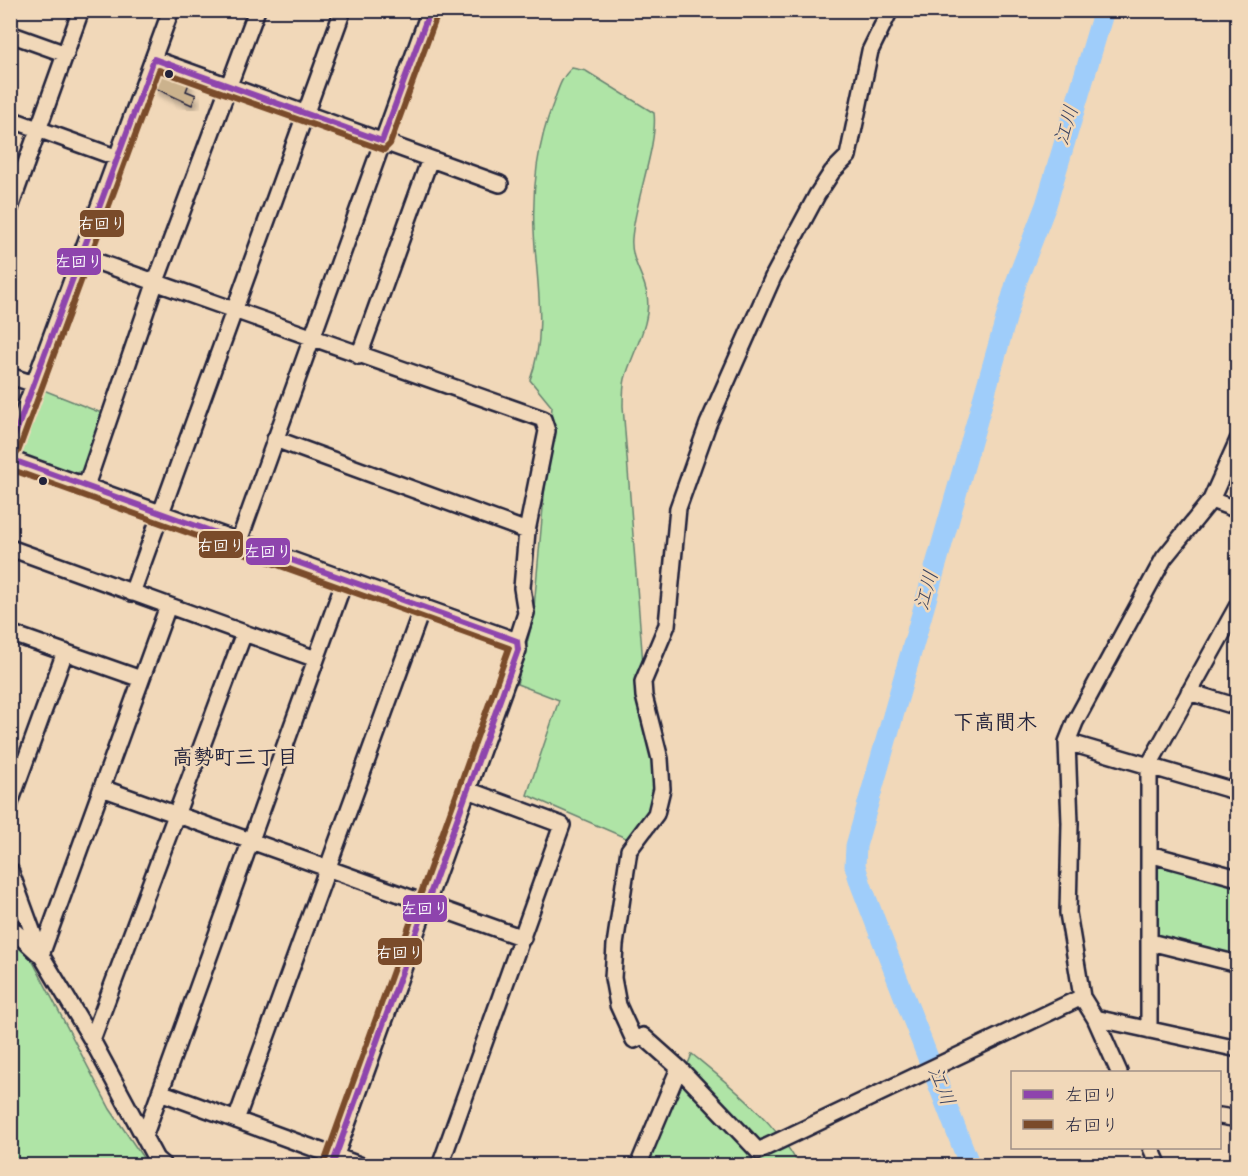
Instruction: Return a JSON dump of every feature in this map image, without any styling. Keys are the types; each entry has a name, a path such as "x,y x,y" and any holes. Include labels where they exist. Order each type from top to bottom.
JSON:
{"street":[{"path":"11,206 81,10"},
{"path":"10,449 171,10"},
{"path":"86,486 154,284 257,10"},
{"path":"132,592 343,10"},
{"path":"239,541 430,10"},
{"path":"890,10 870,51 848,156 832,172 817,195 773,277 708,424 678,508 667,625 643,682 644,696 660,759 662,789 656,814 628,850 615,945 613,978 618,1005 634,1040 643,1036 679,1068 758,1151 1082,997"},
{"path":"10,34 66,54"},
{"path":"154,59 500,184"},
{"path":"10,119 118,158"},
{"path":"359,356 430,159"},
{"path":"81,256 154,284 543,419 547,431 527,531 522,588 526,613 517,641 518,650 333,1161"},
{"path":"10,376 34,384"},
{"path":"275,439 527,531"},
{"path":"1119,1071 1095,1018 1082,997 1068,913 1070,823 1067,742 1075,722 1164,558 1211,500 1238,440"},
{"path":"10,459 517,641"},
{"path":"1211,500 1238,510"},
{"path":"10,548 316,659"},
{"path":"144,1137 345,579"},
{"path":"41,955 168,606"},
{"path":"236,1120 423,606"},
{"path":"1149,1030 1149,765 1237,609"},
{"path":"10,633 141,679"},
{"path":"92,1040 244,633"},
{"path":"10,803 65,652"},
{"path":"1189,692 1238,707"},
{"path":"1067,742 1238,792"},
{"path":"102,788 523,938"},
{"path":"440,1166 562,825 468,790"},
{"path":"1149,854 1238,878"},
{"path":"10,870 41,955 92,1040 156,1159 164,1166"},
{"path":"10,927 41,955"},
{"path":"1150,942 1238,964"},
{"path":"1095,1018 1238,1049"},
{"path":"638,1166 679,1068"},
{"path":"160,1092 236,1120 333,1161 362,1166"},
{"path":"1221,1116 1238,1119"},
{"path":"1151,1149 1159,1166"}],"green space":[{"path":"572,68 586,71 654,113 653,140 632,238 633,254 647,295 647,316 625,379 623,406 643,664 662,789 635,842 527,795 559,700 517,684 533,619 552,407 530,380 540,325 534,230 535,182 543,134 560,84"},
{"path":"41,389 104,414 83,470 74,475 21,458 18,448"},
{"path":"1161,862 1237,883 1237,958 1162,939 1154,931 1153,868"},
{"path":"10,918 110,1109 148,1165 11,1165"},
{"path":"692,1054 737,1091 764,1118 789,1148 799,1165 647,1166"}],"building":[{"path":"158,73 169,76 170,73 190,81 186,91 196,95 192,105 155,88"}],"waterway":[{"name":"江川","path":"970,1166 861,885 855,866 856,846 1017,280 1046,205 1104,10"}],"transit line":[{"name":"左回り","path":"10,448 154,59 382,141 430,10"},
{"name":"右回り","path":"18,452 159,70 384,150 390,144 438,13"},
{"name":"左回り","path":"10,459 517,641 518,650 332,1166"},
{"name":"右回り","path":"10,469 509,648 324,1163"}],"district":[{"name":"下高間木","path":"995,725"},
{"name":"高勢町三丁目","path":"235,760"}]}
